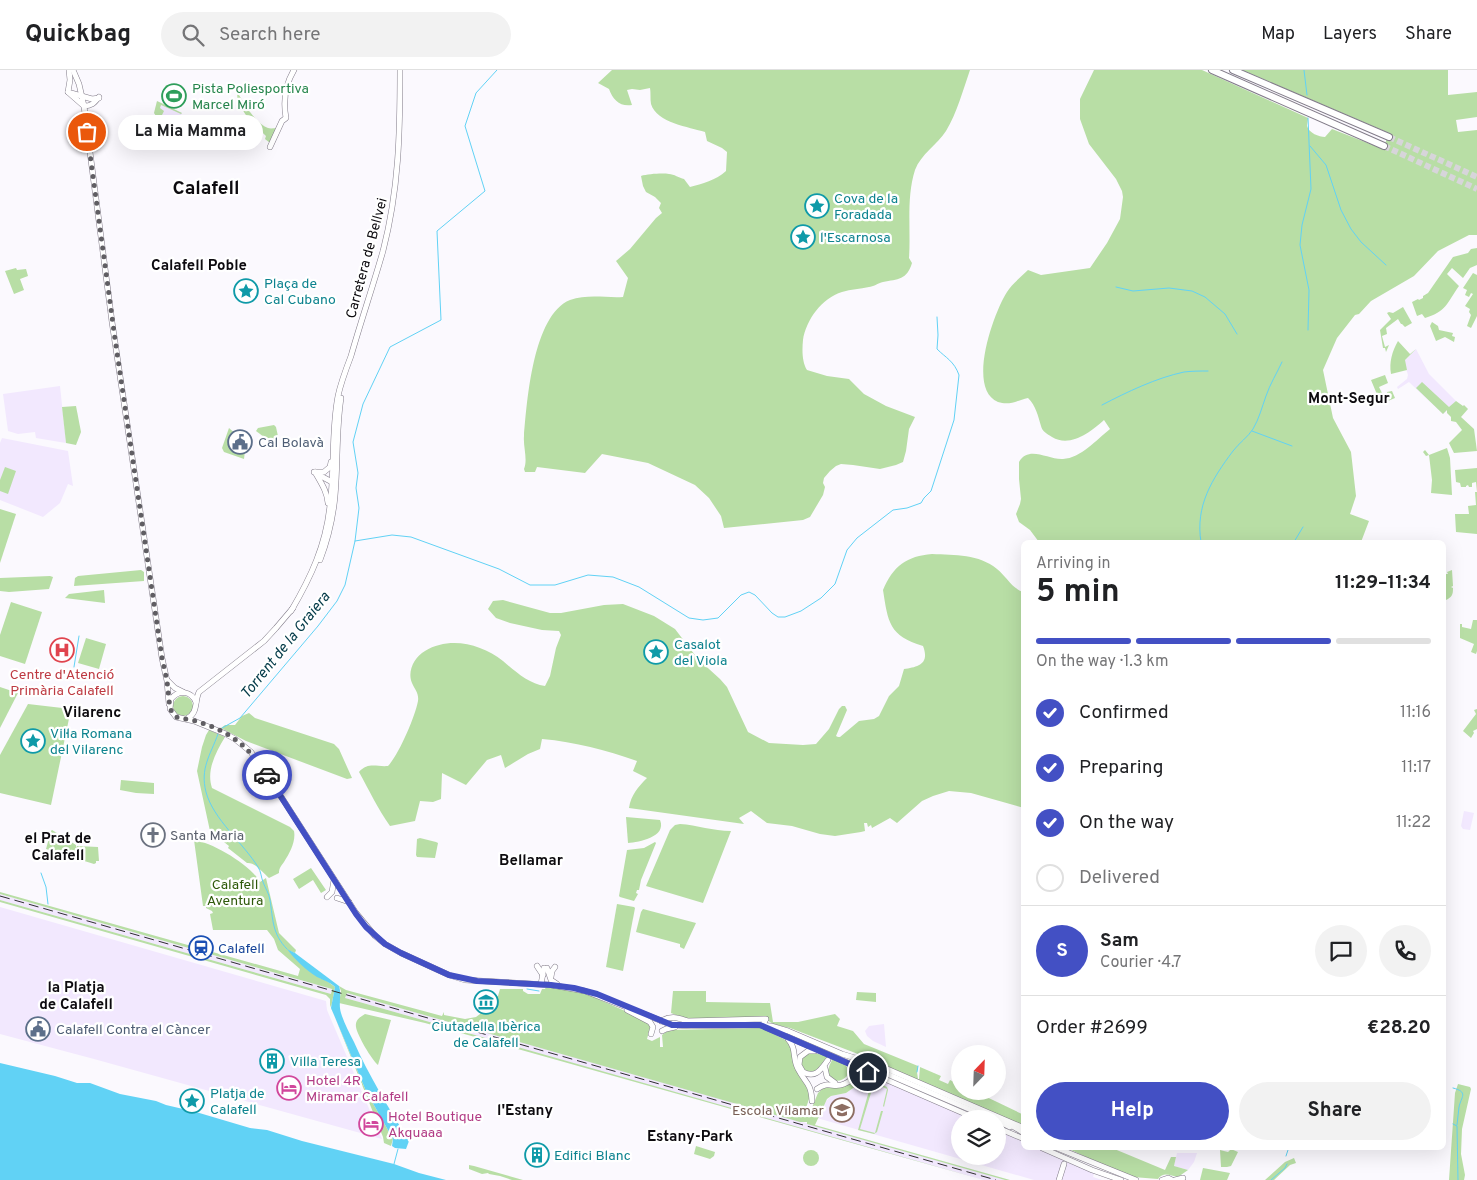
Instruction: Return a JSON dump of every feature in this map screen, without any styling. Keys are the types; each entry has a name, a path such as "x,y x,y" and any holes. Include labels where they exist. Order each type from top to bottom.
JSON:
{"highway":[{"path":"1212,70 1384,146"},
{"path":"1233,70 1388,136"}],"main road":[{"path":"68,92 69,70"},
{"path":"73,70 84,106 115,339 162,658 172,713 176,717 226,734 244,746 259,762 348,902 366,927 385,944 406,956 449,975 477,981 541,984 574,988 597,994 672,1025 762,1025 788,1031 974,1110"},
{"path":"270,147 282,121 286,118 285,93 294,70"},
{"name":"Carretera de Bellvei","path":"213,680 264,641 291,611 308,586 324,548 336,495 336,425 341,384 382,256 393,207 400,150 400,70"},
{"path":"68,92 92,99 99,97 94,104 84,106 68,92"},
{"name":"Carretera de Bellvei","path":"336,425 349,361"},
{"path":"314,472 324,472 330,467 332,437 336,425"},
{"path":"321,482 328,485 335,477 336,425"},
{"path":"323,539 328,506 327,495 315,472 332,482 334,488 332,512 324,548"},
{"name":"Carretera de Bellvei","path":"291,611 311,575 323,539 330,506 332,482"},
{"path":"170,705 174,696 186,693 213,680"},
{"path":"186,719 195,712 199,692 213,680"},
{"path":"167,681 175,688 194,698 196,702"},
{"path":"195,712 202,721 212,728"},
{"path":"327,897 332,892 334,880"},
{"path":"338,898 348,902"},
{"path":"536,966 545,971 553,982 559,986"},
{"path":"550,977 555,967"},
{"path":"541,984 545,971"},
{"path":"597,994 650,1022 652,1027 651,1034 661,1021 670,1017 688,1021 766,1019 762,1025"},
{"path":"721,1020 750,1025"},
{"path":"661,1021 661,1033 666,1029 683,1026"},
{"path":"762,1025 956,1110"},
{"path":"786,1037 792,1043 798,1069 811,1088 812,1100"},
{"path":"822,1052 808,1051 800,1057 799,1065 803,1072 811,1075 818,1073 828,1060"},
{"path":"842,1054 878,1065 976,1110"},
{"path":"825,1068 826,1075 832,1082 840,1084 845,1082 850,1076 851,1071 850,1066 844,1062"},
{"path":"817,1089 825,1084 842,1085 854,1076 868,1072"},
{"path":"1006,1122 1021,1127"},
{"path":"1006,1124 1021,1132"},
{"path":"1006,1131 1021,1138"},
{"path":"1047,1150 1092,1170 1121,1180"},
{"path":"1062,1150 1136,1180"},
{"path":"1059,1180 1064,1164"},
{"path":"1162,1180 1183,1178 1181,1180"}],"shaded area":[{"path":"157,101 182,113 175,127 172,126 170,129 158,119 154,113"},
{"path":"1416,349 1429,374 1456,401 1443,414 1409,382 1398,389 1397,387 1407,379 1408,375 1404,361"},
{"path":"60,386 66,443 36,438 35,432 18,434 8,431 3,394"},
{"path":"2,438 68,451 73,486 68,484 60,503 43,517 0,500 0,443"},
{"path":"1464,811 1474,813 1470,830 1463,829 1461,826"},
{"path":"0,894 332,989 331,994 0,900"},
{"path":"0,907 326,1001 327,1010 382,1139 0,1034"},
{"path":"347,993 1005,1180 984,1180 345,998"},
{"path":"884,1024 886,1047 873,1041 867,1036 865,1031 869,1026"},
{"path":"873,1077 951,1110 951,1156 817,1118 824,1103 831,1096 846,1093 863,1082 871,1084"},
{"path":"1006,1134 1021,1141 1021,1150 1041,1150 1094,1173 1093,1177 1102,1180 1034,1180 982,1165 1006,1165"},
{"path":"1177,1153 1197,1153 1194,1162 1188,1170 1174,1166"}],"green space":[{"path":"612,70 970,70 950,124 921,159 915,170 910,203 909,258 912,263 910,269 901,278 871,287 845,291 828,299 811,318 803,340 803,356 807,370 827,376 849,379 864,394 886,406 915,417 909,429 903,462 880,469 841,464 836,466 824,478 823,483 825,487 823,495 810,517 803,520 724,528 721,516 709,498 695,485 648,463 602,454 585,473 537,467 535,472 525,472 524,436 527,402 534,360 540,340 548,323 558,309 570,300 590,297 623,297 628,278 616,261 630,249 662,213 659,208 661,203 646,192 641,176 671,174 684,179 690,187 713,179 726,171 727,152 707,141 705,132 674,123 660,116 651,104 650,88 627,90 632,105 624,105 617,102 609,89 598,83"},
{"path":"1094,70 1202,70 1308,118 1307,126 1312,133 1325,137 1332,129 1383,149 1389,133 1242,70 1448,70 1448,95 1477,92 1477,117 1456,120 1458,132 1477,130 1477,235 1469,235 1438,251 1414,276 1371,301 1359,314 1355,315 1337,338 1323,370 1333,418 1351,452 1356,496 1350,514 1369,521 1362,540 1038,540 1030,530 1019,522 1016,514 1021,499 1019,462 1023,457 1028,454 1039,454 1057,459 1070,458 1088,448 1110,429 1104,420 1087,434 1073,440 1059,440 1042,429 1035,408 1028,398 1010,403 998,402 989,394 984,382 983,367 990,332 1002,302 1014,283 1028,270 1041,275 1090,268 1120,219 1122,191 1116,179 1089,144 1080,119 1080,99"},
{"name":"Pista Poliesportiva Marcel Miró","path":"166,85 186,96 181,107 161,97"},
{"path":"237,91 259,122 268,128 277,128 270,143 239,104"},
{"path":"157,101 182,113 161,105 160,108 164,111 162,115 174,121 170,129 154,113"},
{"path":"1477,248 1477,265 1470,268 1463,278 1452,268 1447,274 1459,286 1442,310 1425,318 1422,314 1417,316 1412,302 1423,298 1428,293 1453,257 1468,253 1471,249"},
{"path":"16,268 17,270 26,269 28,276 20,279 24,290 14,294 5,271"},
{"path":"1473,273 1477,275 1477,316 1471,328 1467,326 1471,315 1470,309 1465,306 1473,294 1471,293 1469,297 1465,295 1467,290 1463,288"},
{"path":"1403,307 1412,323 1405,327 1398,319 1386,328 1387,334 1382,336 1385,347 1389,345 1386,352 1385,348 1383,348 1380,330 1391,319 1387,313 1393,313"},
{"path":"1432,322 1438,326 1439,330 1453,333 1452,336 1455,337 1454,342 1445,337 1436,341 1430,326"},
{"path":"1398,341 1410,354 1416,349 1405,360 1407,370 1391,374 1390,365"},
{"path":"1385,375 1388,383 1379,387 1385,399 1389,398 1387,392 1392,391 1395,398 1381,404 1371,380"},
{"path":"1422,382 1449,407 1456,401 1468,409 1461,417 1474,429 1477,451 1454,453 1449,443 1462,430 1456,422 1451,421 1447,410 1443,414 1416,388"},
{"path":"76,406 81,432 76,445 66,443 62,407"},
{"path":"274,425 279,441 264,437 256,431 258,428"},
{"path":"229,428 246,443 244,459 224,452 222,448"},
{"path":"1447,448 1450,458 1452,495 1431,493 1432,480 1429,455"},
{"path":"1425,450 1429,455 1426,456 1423,452"},
{"path":"5,467 16,471 8,494 0,491 0,480"},
{"path":"1477,468 1477,492 1476,482 1472,483 1472,487 1468,485 1461,487 1460,483 1456,482 1455,470"},
{"path":"1475,492 1477,492 1477,534 1456,532 1455,514 1469,514 1468,506 1476,505"},
{"path":"0,509 16,514 0,563"},
{"path":"923,555 966,556 982,560 997,569 1013,586 1021,591 1021,807 971,793 949,791 922,801 897,823 890,818 872,828 871,825 868,827 867,823 864,823 865,831 835,836 792,826 767,823 751,811 739,818 744,824 629,808 635,792 647,778 633,771 637,761 590,747 542,739 540,749 505,768 501,755 487,760 466,785 442,773 441,799 433,802 420,801 415,821 390,826 359,772 369,766 388,766 397,753 410,725 418,701 410,674 412,665 421,654 435,646 455,643 475,646 494,655 528,680 545,686 550,676 561,635 559,631 542,630 496,618 488,609 493,601 503,600 550,613 623,604 654,616 675,629 698,659 727,687 748,732 769,743 816,744 829,729 839,709 845,706 847,710 836,736 840,737 859,721 874,719 879,716 889,696 899,686 904,669 918,666 924,661 925,652 923,646 903,638 892,626 883,590 896,569 908,560"},
{"path":"141,570 144,572 144,581 74,586 75,578 78,576"},
{"path":"1452,570 1453,586 1451,587 1453,592 1451,597 1446,600 1446,574 1448,574 1447,572"},
{"path":"53,577 49,589 0,591 0,578"},
{"path":"104,590 105,603 65,598 69,594"},
{"path":"11,602 42,612 25,664 0,656 0,635"},
{"path":"1473,620 1477,620 1476,654 1471,652 1474,644 1460,638 1460,624 1462,624 1462,627 1471,629"},
{"path":"86,638 106,644 99,669 78,663"},
{"path":"0,687 18,693 0,728"},
{"path":"183,696 190,699 193,706 190,713 183,716 176,713 173,706 176,699"},
{"path":"28,704 71,709 51,805 0,793 0,755"},
{"path":"1477,709 1477,729 1473,731 1474,733 1471,738 1463,731 1476,714 1474,710"},
{"path":"249,713 255,718 334,744 339,749 352,778 347,779 246,741 221,728 225,725 235,725 242,716"},
{"path":"209,730 225,737 215,755 211,768 210,781 212,788 290,827 294,831 292,847 280,867 279,873 269,878 256,866 247,863 228,848 229,846 210,831 197,771 202,747"},
{"path":"121,780 154,783 154,794 120,790"},
{"path":"626,817 660,820 660,831 651,838 628,843"},
{"path":"680,824 731,831 703,903 646,886 670,830 675,825"},
{"path":"52,830 76,845 76,848 77,846 98,847 99,861 96,861 94,864 46,849"},
{"path":"420,838 438,843 435,858 417,857 417,839"},
{"name":"Calafell Aventura","path":"194,840 211,845 231,856 249,869 260,882 266,878 279,933 296,950 295,953 288,950 320,978 335,987 331,1008 330,999 326,995 0,902 0,900 331,994 332,989 0,894 0,892 298,976 300,969 278,950 274,939 267,930 213,930 210,914 213,913 206,906 203,906"},
{"path":"655,842 634,901 620,897 627,850 644,848"},
{"path":"311,868 326,890 321,893 313,880 299,889 293,879"},
{"path":"617,904 635,908 623,971 606,967"},
{"path":"643,909 696,923 684,949 680,947 680,944 636,932"},
{"path":"339,986 346,990 442,1016 444,1012 444,1015 465,1019 476,1017 480,1014 490,999 498,996 500,989 523,989 528,994 540,994 542,989 546,987 571,990 587,994 643,1019 650,1024 647,1039 652,1041 660,1037 660,1047 663,1047 662,1035 669,1030 761,1028 788,1042 809,1090 806,1108 811,1110 818,1093 824,1087 861,1076 871,1080 870,1084 862,1082 846,1093 831,1096 827,1099 815,1125 951,1165 807,1124 807,1122 800,1122 347,993 345,998 984,1180 425,1023 339,1003 341,991"},
{"path":"673,991 706,991 706,1002 770,1003 773,1022 798,1022 835,1014 840,1019 837,1026 853,1031 864,1044 918,1066 918,1079 920,1067 941,1076 939,1080 948,1084 951,1080 951,1095 858,1054 790,1028 773,1024 764,1018 686,1019 671,1013"},
{"path":"857,992 876,993 876,1002 856,1000"},
{"path":"365,1014 391,1020 378,1065 365,1047 356,1027 357,1021"},
{"path":"334,1016 366,1091 393,1139 391,1146 384,1143"},
{"path":"811,1053 825,1055 840,1061 847,1067 847,1076 839,1081 833,1080 828,1072 832,1060 826,1058 818,1070 813,1073 805,1071 801,1059"},
{"path":"872,1080 887,1087 888,1090 884,1107 887,1089 874,1083 860,1129 875,1133 881,1111 883,1111 877,1132 874,1134 858,1130"},
{"path":"1458,1084 1470,1087 1471,1089 1462,1129 1461,1154 1465,1175 1464,1180 1449,1180 1455,1093"},
{"path":"963,1100 993,1100 1021,1114 1021,1126 1006,1119 1006,1110 985,1110"},
{"path":"696,1146 715,1152 714,1156 710,1159 694,1154"},
{"path":"808,1150 814,1150 819,1155 817,1164 808,1166 803,1161 803,1155"},
{"path":"1071,1150 1117,1150 1165,1170 1171,1157 1176,1157 1174,1166 1188,1170 1178,1177 1163,1175 1158,1179 1133,1177"},
{"path":"1220,1150 1228,1152 1233,1150 1238,1152 1231,1166 1221,1167"},
{"path":"1294,1158 1296,1163 1290,1165 1274,1180 1265,1180 1285,1162"},
{"path":"469,1165 523,1180 512,1180 488,1173 482,1174 469,1169"},
{"path":"952,1165 1010,1180 1005,1180"},
{"path":"1203,1168 1230,1173 1227,1180 1200,1180"}],"water":[{"path":"287,949 339,986 340,1009 344,1020 373,1080 409,1141 406,1149 392,1146 393,1139 366,1091 331,1008 335,987 309,971"},
{"path":"0,1063 77,1083 90,1083 120,1094 156,1101 250,1128 267,1130 446,1180 0,1180"}],"waterway":[{"name":"Torrent de la Graiera","path":"222,728 240,718 318,626 337,601 345,585 355,541 359,508 356,488 358,473 353,442 363,404 390,347 441,320 437,231 485,191 465,126 476,93 497,70"},
{"path":"1304,70 1307,95"},
{"path":"1308,118 1311,189 1302,225 1300,245 1309,290 1308,330"},
{"path":"1310,146 1326,165 1341,210 1351,229 1361,242 1386,265"},
{"path":"1116,287 1133,291 1169,288 1192,291 1205,297 1225,314 1237,334"},
{"path":"355,541 392,535 411,537 499,569 530,585 555,585 588,575 613,577 639,587 689,618 703,620 718,618 741,595 749,592 755,595 778,617 785,617 801,611 821,598 835,584 847,550 857,538 893,510 921,503 931,491 954,420 959,375 952,363 937,349 937,317"},
{"path":"1201,540 1200,529 1203,505 1212,483 1225,461 1253,429 1269,387 1282,362"},
{"path":"1102,405 1132,390 1163,378 1184,372 1208,371"},
{"path":"1252,431 1292,446"},
{"path":"1295,540 1303,527"},
{"path":"74,667 79,636"},
{"path":"218,734 205,769 204,784 206,792 215,812 259,869 269,897 278,938 287,949"},
{"path":"41,873 46,887 48,904"},
{"path":"527,989 539,991"},
{"path":"917,1072 918,1066"},
{"path":"1453,1088 1461,1091 1463,1095 1459,1107 1457,1125"},
{"path":"1453,1124 1457,1126 1458,1180"},
{"path":"394,1164 398,1149"},
{"path":"1286,1156 1288,1150"},
{"path":"1271,1180 1287,1164"}],"tunnel":[{"path":"1389,137 1477,177"},
{"path":"1384,146 1477,189"}],"railway":[{"path":"0,896 996,1180"}],"way so far":[{"path":"87,132 115,339 170,709 176,717 194,720 235,739 251,752 267,775"}],"place":[{"name":"Pista Poliesportiva Marcel Miró","path":"174,96"},
{"name":"La Mia Mamma","path":"87,132"},
{"name":"Cova de la Foradada","path":"817,206"},
{"name":"l'Escarnosa","path":"803,237"},
{"name":"Plaça de Cal Cubano","path":"246,291"},
{"name":"Cal Bolavà","path":"240,442"},
{"name":"Centre d'Atenció Primària Calafell","path":"62,650"},
{"name":"Casalot del Viola","path":"656,652"},
{"name":"Vil·la Romana del Vilarenc","path":"33,741"},
{"name":"Santa Maria","path":"153,835"},
{"name":"Calafell","path":"201,948"},
{"name":"Ciutadella Ibèrica de Calafell","path":"486,1002"},
{"name":"Calafell Contra el Càncer","path":"38,1029"},
{"name":"Villa Teresa","path":"272,1061"},
{"name":"Hotel 4R Miramar Calafell","path":"289,1088"},
{"name":"Platja de Calafell","path":"192,1101"},
{"name":"Escola Vilamar","path":"842,1110"},
{"name":"Hotel Boutique Akquaaa","path":"371,1124"},
{"name":"Edifici Blanc","path":"537,1155"}],"district":[{"name":"Calafell","path":"206,187"},
{"name":"Calafell Poble","path":"199,265"},
{"name":"Mont-Segur","path":"1349,398"},
{"name":"Vilarenc","path":"92,712"},
{"name":"el Prat de Calafell","path":"58,846"},
{"name":"Bellamar","path":"531,860"},
{"name":"la Platja de Calafell","path":"76,996"},
{"name":"l'Estany","path":"525,1110"},
{"name":"Estany-Park","path":"690,1136"}],"route":[{"path":"267,775 356,914 375,936 401,953 449,975 465,980 551,985 597,994 672,1025 760,1025 868,1072"}]}
